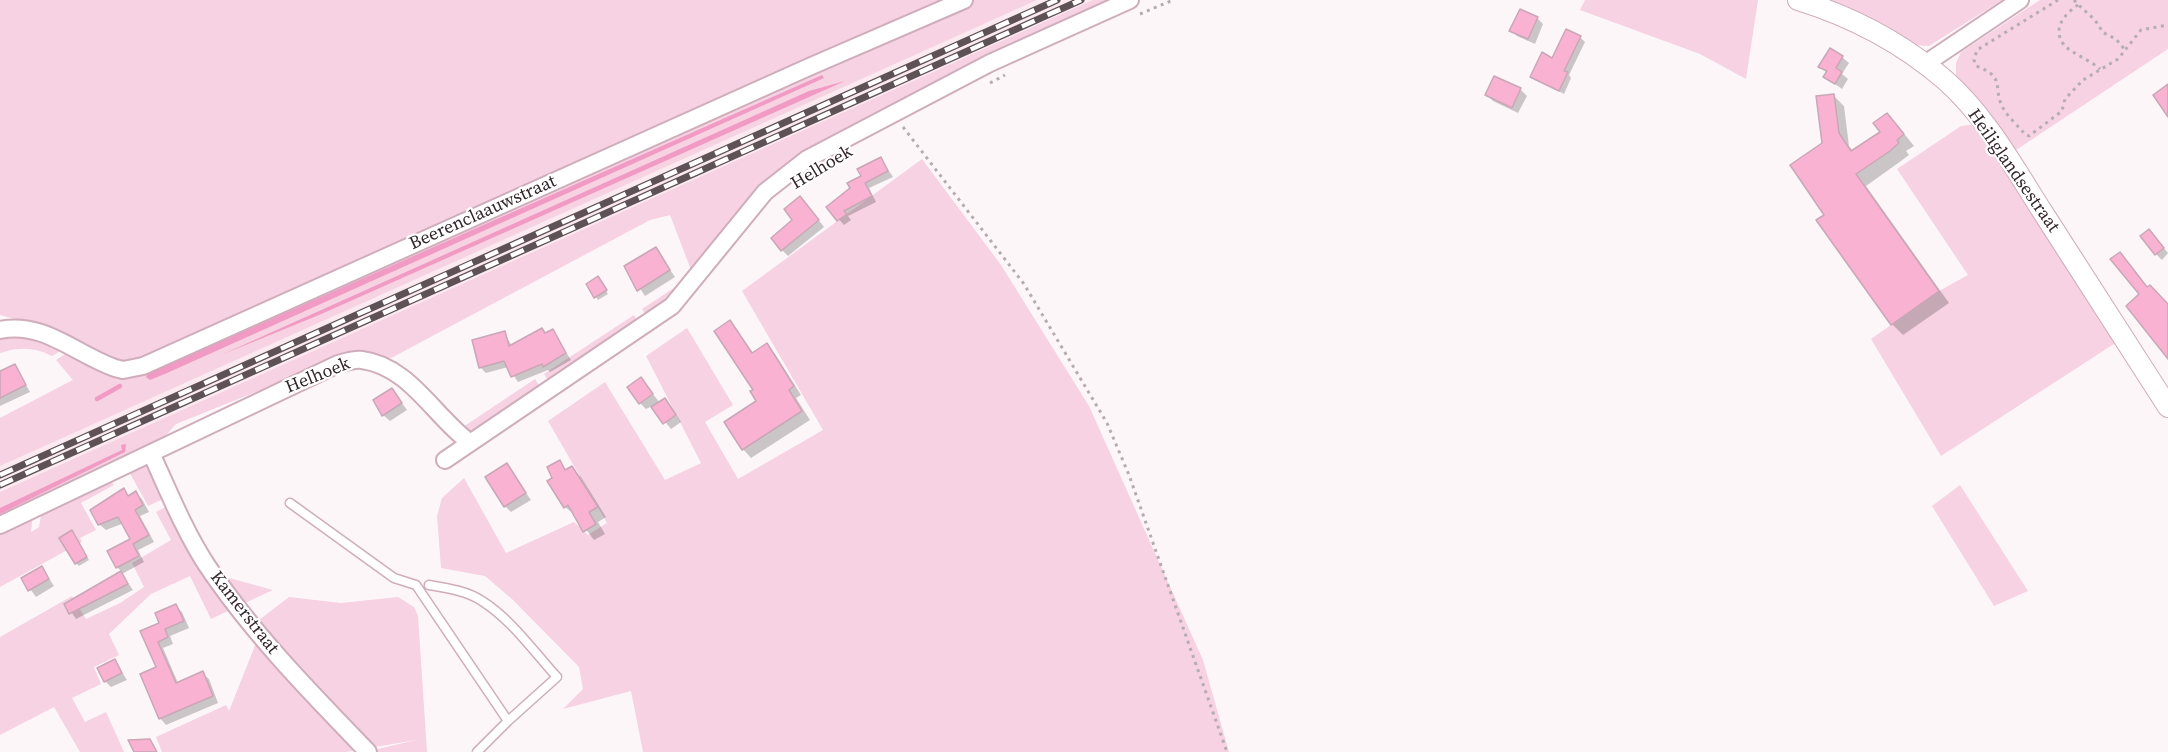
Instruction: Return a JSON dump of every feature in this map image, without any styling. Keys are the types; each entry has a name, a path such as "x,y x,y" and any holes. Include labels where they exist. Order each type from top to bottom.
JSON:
{"street":[{"name":"Beerenclaauwstraat","path":"0,330 16,327 39,331 115,368 123,370 143,366 809,67 964,0"},
{"name":"Heiliglandsestraat","path":"1798,0 1851,19 1881,34 1947,82 1975,113 2012,164 2168,406"},
{"path":"1925,64 2020,0"},
{"name":"Helhoek","path":"445,460 672,306 750,208 777,181 807,159 896,122 990,63 1132,8"},
{"name":"Helhoek","path":"151,453 338,364 360,359 385,368 415,388 452,429 469,442"},
{"path":"0,525 151,453"},
{"name":"Kamerstraat","path":"151,453 190,535 212,572 250,624 296,678 368,752"}],"lane":[{"path":"291,503 394,578 416,585 508,721"},
{"path":"429,585 466,593 482,600 498,613 556,677 477,752"}],"path":[{"path":"1132,8 1173,0"},
{"path":"2058,0 1977,50 1974,60 1976,66 1987,70 1996,79 2002,106 2029,136 2057,116 2071,90 2126,51 2141,30 2168,25"},
{"path":"2074,0 2083,12 2098,23 2102,32 2116,39 2126,51"},
{"path":"2078,5 2066,13 2060,22 2064,45 2100,69"},
{"path":"986,85 1007,75"},
{"path":"896,122 1024,284 1107,423 1129,474 1227,752"}],"shaded area":[{"path":"0,0 951,0 125,369 29,323 0,315"},
{"path":"974,0 1037,0 0,466 0,418 73,380 56,360 68,352 109,374"},
{"path":"991,0 1114,0 670,215 650,220 513,290 393,357 378,361 357,351 176,424 0,506 0,418 76,378 107,412"},
{"path":"1093,0 1118,0 818,146 686,283 648,317 642,309 683,282 691,270 670,215 650,220 393,357 378,361 357,351 176,424 161,441 0,520 0,492"},
{"path":"1585,0 1758,0 1746,79 1700,54 1580,10"},
{"path":"1824,0 2002,0 1929,46 1913,45"},
{"path":"2040,0 2168,0 2168,49 2013,152 1956,78 1956,63 1961,52"},
{"path":"822,75 824,78 167,373 150,380 146,377 147,374"},
{"path":"845,81 319,315 221,355 809,91"},
{"path":"1976,125 2117,342 1941,456 1871,339 1939,291 1968,275 1897,169 1961,126"},
{"path":"922,159 1001,265 1089,406 1203,660 1229,752 643,752 631,691 563,709 583,689 579,667 513,600 485,576 441,568 437,516 442,498 464,478 506,553 574,522 588,535 607,523 548,421 605,382 665,480 701,463 646,356 687,328 733,405 705,422 738,479 823,430 742,291"},
{"path":"634,315 639,324 549,382 544,374"},
{"path":"19,334 64,349 52,356 26,349 0,353 0,336"},
{"path":"535,379 541,388 470,436 463,427"},
{"path":"126,444 125,452 0,514 0,508 122,450 121,445"},
{"path":"146,460 165,498 148,506 127,468"},
{"path":"108,477 114,485 81,503 96,530 80,538 82,542 0,587 0,529 33,514 31,532 39,527 42,510"},
{"path":"1960,485 2028,591 1994,606 1932,506"},
{"path":"169,505 211,573 273,590 211,619 190,576 151,594 109,634 119,655 94,667 101,684 72,698 85,722 106,712 124,752 80,752 54,707 0,735 0,637 72,596 86,619 120,603 144,587 132,563 171,540 156,512"},
{"path":"289,597 341,603 398,597 414,607 418,616 427,752 365,752 416,740 346,752 162,752 156,737 226,705 229,711 258,638 253,635 259,620"}],"building":[{"path":"1520,9 1538,17 1528,39 1509,31"},
{"path":"1566,29 1581,36 1564,71 1568,72 1559,91 1530,77 1542,52 1552,58"},
{"path":"1830,48 1843,56 1836,68 1842,72 1835,84 1823,77 1827,71 1818,67"},
{"path":"1494,76 1521,88 1512,108 1485,95"},
{"path":"2168,84 2168,117 2153,95"},
{"path":"1834,94 1839,133 1851,151 1880,132 1873,123 1887,113 1904,134 1897,140 1899,143 1890,151 1856,174 1939,291 1891,325 1816,220 1824,215 1790,165 1822,143 1816,96"},
{"path":"881,157 888,171 865,183 872,196 844,211 847,214 837,221 826,207 850,188 847,183 861,176 857,169"},
{"path":"800,196 819,220 781,251 771,238 792,220 784,209"},
{"path":"2149,229 2164,248 2155,255 2140,236"},
{"path":"656,247 670,270 637,291 624,266"},
{"path":"2120,252 2147,287 2150,285 2168,304 2168,359 2126,306 2139,294 2110,259"},
{"path":"598,276 607,290 594,298 586,284"},
{"path":"730,320 752,353 767,343 794,386 789,390 802,411 742,450 724,422 756,401 750,391 753,390 714,331"},
{"path":"542,328 545,333 553,329 566,353 543,367 542,364 511,377 504,361 479,368 472,340 505,331 509,346"},
{"path":"15,364 26,385 0,398 0,371"},
{"path":"641,377 653,394 639,404 627,387"},
{"path":"392,388 402,403 382,416 373,400"},
{"path":"665,398 676,415 663,424 651,407"},
{"path":"560,460 565,470 572,466 598,507 589,512 596,524 583,532 568,505 564,508 547,481 552,478 547,467"},
{"path":"507,463 526,493 504,507 485,477"},
{"path":"124,488 128,496 136,491 143,505 135,510 149,535 133,544 139,556 116,568 107,551 130,539 118,517 98,525 90,510"},
{"path":"72,530 87,557 75,564 59,538"},
{"path":"42,566 49,579 28,591 21,578"},
{"path":"121,571 128,584 69,614 64,604"},
{"path":"176,604 184,621 165,629 168,637 158,642 176,683 203,671 213,696 159,719 140,674 156,667 140,631 159,623 155,613"},
{"path":"115,659 122,673 104,682 97,668"},
{"path":"150,739 157,752 134,752 128,740"}],"waterway":[{"path":"97,399 120,386"}],"railway":[{"path":"0,475 1057,0"},
{"path":"0,485 1081,0"}]}
